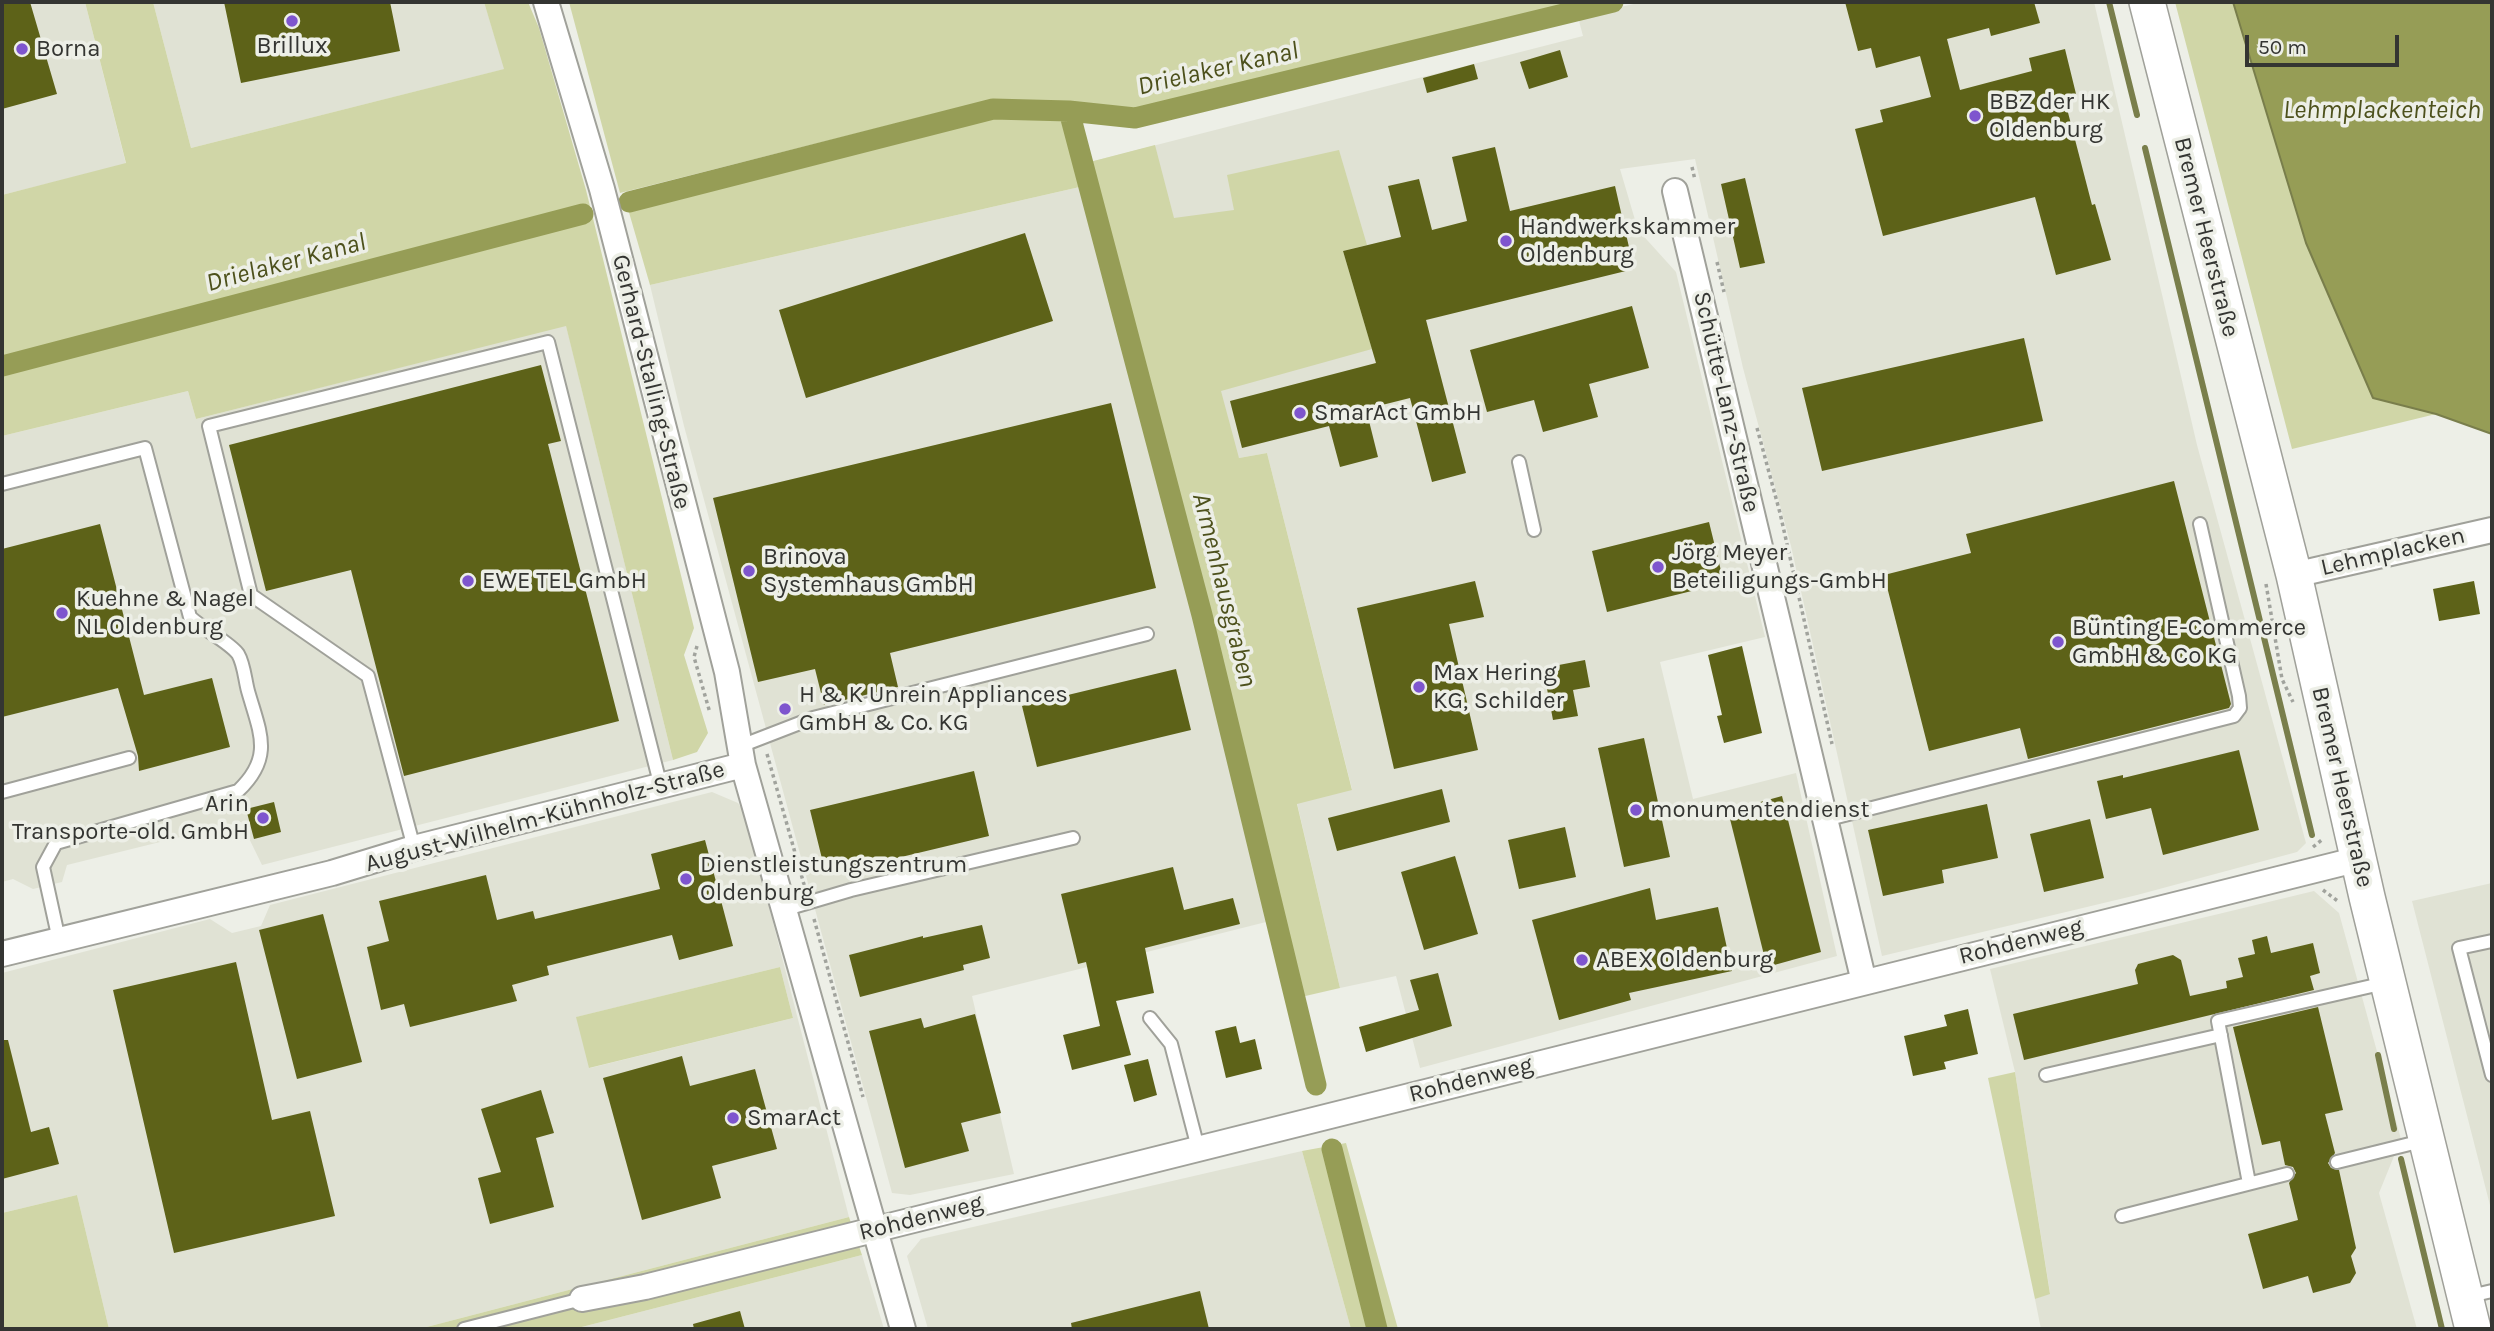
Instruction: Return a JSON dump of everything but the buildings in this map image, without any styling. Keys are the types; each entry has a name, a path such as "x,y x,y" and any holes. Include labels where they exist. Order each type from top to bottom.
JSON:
{"main road":[{"name":"Bremer Heerstraße","path":"2147,2 2294,575 2358,859 2426,1140 2477,1306"}],"street":[{"name":"Gerhard-Stalling-Straße","path":"546,2 602,189 727,672 741,756"},
{"name":"Schütte-Lanz-Straße","path":"1687,191 1825,820 1864,982"},
{"name":"Lehmplacken","path":"2294,575 2492,530"},
{"name":"August-Wilhelm-Kühnholz-Straße","path":"2,954 332,873 414,848 661,787 741,756 903,1329"},
{"name":"Rohdenweg","path":"582,1299 645,1287 2358,859"}],"lane":[{"path":"414,848 368,676 251,594 209,426 548,342 661,787"},
{"path":"2,485 145,448 190,617 208,634 227,643 239,656 263,746 255,771 238,791 56,843 43,867 59,940"},
{"path":"1519,461 1534,530"},
{"path":"1825,820 2234,716 2240,708 2239,696 2200,524"},
{"path":"741,756 763,739 813,718 1147,634"},
{"path":"2,792 129,758"},
{"path":"783,910 1073,838"},
{"path":"2492,941 2459,948 2492,1075"},
{"path":"2249,1183 2218,1021 2389,983"},
{"path":"1150,1018 1171,1044 1198,1148"},
{"path":"2046,1075 2221,1035"},
{"path":"2337,1162 2426,1140"},
{"path":"2122,1216 2287,1174"},
{"path":"464,1329 582,1299"}],"path":[{"path":"1687,191 1692,167"},
{"path":"1715,253 1727,304"},
{"path":"1755,421 1780,513 1833,746"},
{"path":"763,739 866,1109"},
{"path":"2308,851 2323,839"},
{"path":"2313,882 2340,904"}],"shaded area":[{"path":"2,2 85,2 126,164 2,195"},
{"path":"85,2 153,2 191,148 504,69 484,2 528,2 539,28 586,190 694,628 684,655 708,733 697,752 673,760 566,326 196,419 188,391 2,436 2,195 126,163"},
{"path":"153,2 484,2 505,69 191,148"},
{"path":"569,2 1576,2 1135,110 985,101 620,193"},
{"path":"1642,2 2094,2 2197,445 2306,843 2297,852 2137,895 1882,956 1791,546 1743,368 1695,159 1620,169 1638,230 1676,272 1765,637 1660,662 1693,799 1796,773 1837,956 1420,1068 1396,976 1340,988 1297,803 1352,789 1267,453 1239,458 1086,163 1583,36 1578,17"},
{"path":"2175,2 2233,2 2306,243 2373,398 2436,414 2292,449"},
{"path":"995,116 1065,118 1084,186 650,285 628,209"},
{"path":"1155,145 1174,218 1234,210 1227,175 1339,150 1367,245 1343,251 1372,349 1221,391 1239,458 1267,453 1352,790 1297,804 1340,988 1301,997 1208,614 1086,163"},
{"path":"1084,186 1197,620 1270,921 972,996 1014,1174 910,1195 892,1193 684,426 650,285"},
{"path":"566,325 673,760 262,865 241,822 67,865 62,882 33,889 13,879 2,882 2,436 188,391 196,419"},
{"path":"712,792 738,803 745,814 849,1217 419,1329 109,1329 77,1195 2,1213 2,973 210,919 232,933 261,926 270,905","holes":["780,967 793,1018 590,1068 577,1017"]},
{"path":"2492,883 2492,1213 2412,901"},
{"path":"2314,891 2339,913 2401,1139 2379,1193 2417,1329 2041,1329 2035,1299 2050,1293 2015,1072 1990,969"},
{"path":"780,967 793,1018 589,1068 576,1017"},
{"path":"2015,1072 2050,1294 2035,1299 1988,1078"},
{"path":"1346,1143 1398,1329 1351,1329 1302,1151"},
{"path":"1302,1151 1351,1329 928,1329 907,1256 921,1239"},
{"path":"77,1195 109,1329 2,1329 2,1213"},
{"path":"849,1217 862,1255 574,1329 419,1329"},
{"path":"862,1255 884,1329 574,1329"}],"water":[{"name":"Lehmplackenteich","path":"2233,2 2492,2 2492,434 2436,414 2373,398 2306,243"}],"waterway":[{"name":"Drielaker Kanal","path":"629,202 993,109 1069,111 1135,118 1613,2"},
{"path":"2109,2 2137,115"},
{"name":"Armenhausgraben","path":"1069,111 1202,615 1316,1085"},
{"path":"2145,148 2312,835"},
{"name":"Drielaker Kanal","path":"2,366 583,214"},
{"path":"2378,1055 2394,1129"},
{"name":"Armenhausgraben","path":"1332,1149 1377,1329"},
{"path":"2401,1159 2442,1329"}],"place":[{"name":"Brillux","path":"292,21"},
{"name":"Borna","path":"22,49"},
{"name":"BBZ der HK Oldenburg","path":"1975,116"},
{"name":"Handwerkskammer Oldenburg","path":"1506,241"},
{"name":"SmarAct GmbH","path":"1300,413"},
{"name":"Jörg Meyer Beteiligungs-GmbH","path":"1658,567"},
{"name":"Brinova Systemhaus GmbH","path":"749,571"},
{"name":"EWE TEL GmbH","path":"468,581"},
{"name":"Kuehne & Nagel NL Oldenburg","path":"62,613"},
{"name":"Bünting E-Commerce GmbH & Co KG","path":"2058,642"},
{"name":"Max Hering KG, Schilder","path":"1419,687"},
{"name":"H & K Unrein Appliances GmbH & Co. KG","path":"785,709"},
{"name":"monumentendienst","path":"1636,810"},
{"name":"Arin Transporte-old. GmbH","path":"263,818"},
{"name":"Dienstleistungszentrum Oldenburg","path":"686,879"},
{"name":"ABEX Oldenburg","path":"1582,960"},
{"name":"SmarAct","path":"733,1118"}]}
